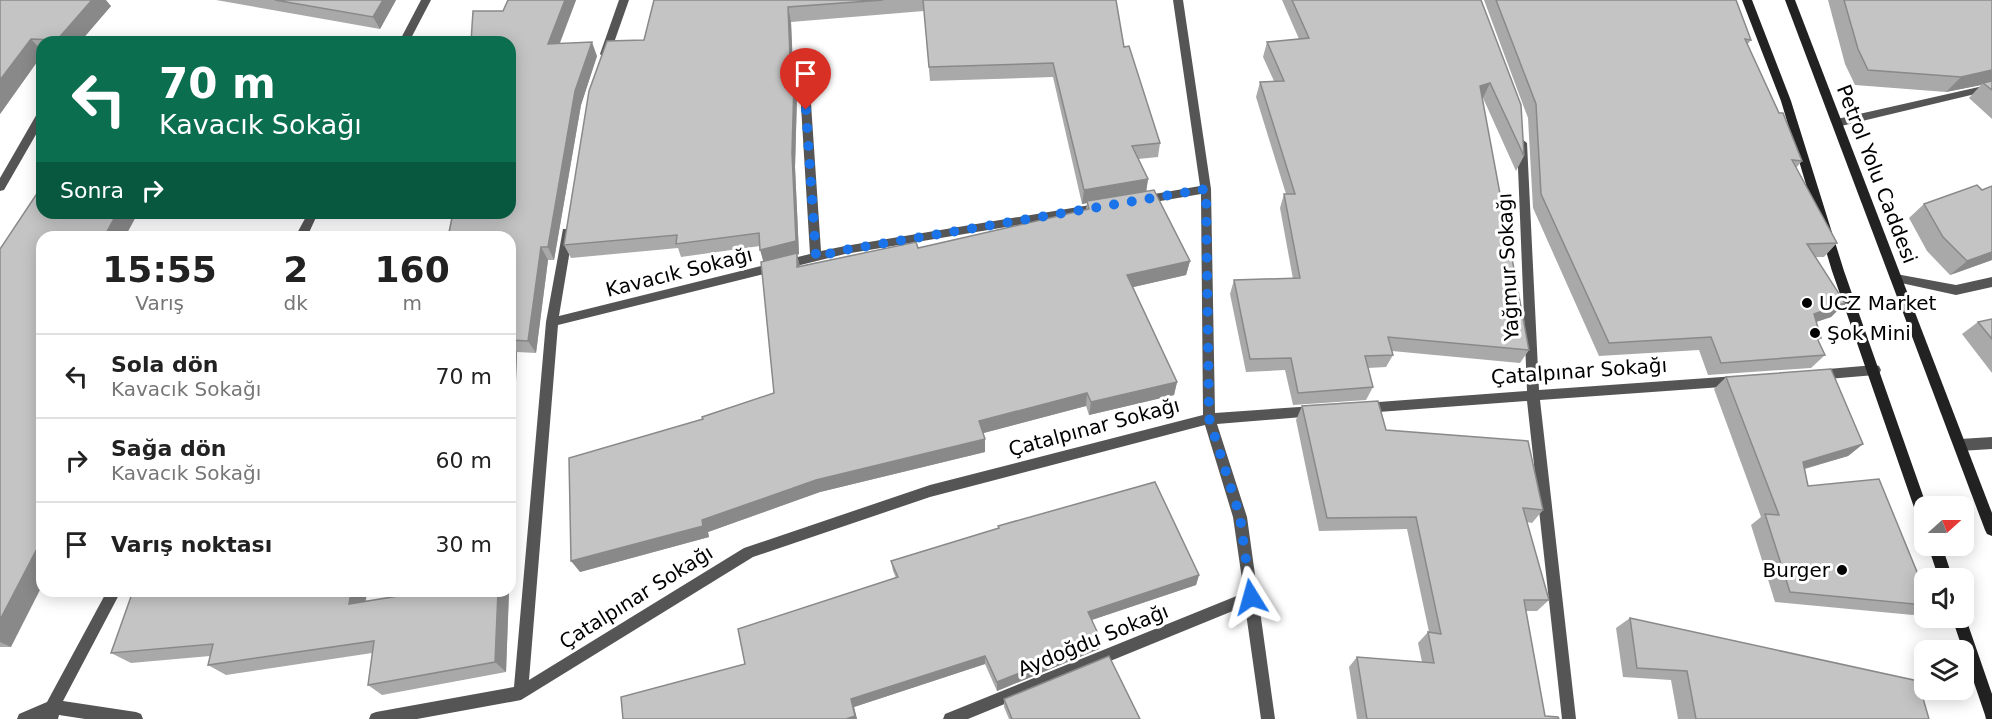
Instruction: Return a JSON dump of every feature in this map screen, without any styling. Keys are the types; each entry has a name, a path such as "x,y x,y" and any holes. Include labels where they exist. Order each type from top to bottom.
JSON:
{"main road":[{"path":"1747,0 1786,101 1838,271 1875,370 1917,496"},
{"name":"Petrol Yolu Caddesi","path":"1790,0 1992,530"},
{"path":"1962,628 1992,715"}],"street":[{"path":"407,36 426,0"},
{"path":"602,63 624,0"},
{"path":"1178,0 1206,189 1209,418 1240,517 1268,719"},
{"path":"1837,123 1992,87"},
{"path":"805,89 816,257"},
{"path":"0,187 36,126"},
{"name":"Yağmur Sokağı","path":"1521,130 1533,396 1569,719"},
{"path":"1136,201 1206,189"},
{"name":"Kavacık Sokağı","path":"552,322 845,250 1113,205"},
{"path":"521,693 552,322 569,220"},
{"path":"1896,278 1956,290 1992,282"},
{"path":"1804,375 1875,370"},
{"name":"Çatalpınar Sokağı","path":"1348,409 1746,380"},
{"name":"Çatalpınar Sokağı","path":"376,719 521,693 749,552 930,491 1209,418 1325,410"},
{"path":"1960,445 1992,443"},
{"path":"52,713 111,597"},
{"name":"Aydoğdu Sokağı","path":"950,719 1251,597"},
{"path":"24,719 52,713 136,719"}],"building":[{"path":"0,0 92,0 60,36 36,36 36,39 31,39 0,80"},
{"path":"275,0 383,0 373,17"},
{"path":"508,0 565,0 548,44 592,42 575,91 548,247 541,247 528,341 516,340 516,231 449,231 452,219 516,219 516,36 471,36 473,11 503,11"},
{"path":"654,0 883,0 788,7 791,81 794,81 792,153 796,241 760,250 759,233 676,244 677,235 564,245 589,91 607,41 644,40"},
{"path":"923,0 1116,0 1124,47 1129,46 1160,143 1132,146 1148,179 1084,190 1053,63 929,67"},
{"path":"1292,0 1481,0 1521,105 1524,156 1490,83 1480,86 1529,350 1388,337 1393,355 1365,356 1373,387 1298,393 1291,358 1250,359 1234,280 1300,278 1284,194 1295,194 1260,82 1284,81 1267,42 1309,38"},
{"path":"1496,0 1736,0 1751,40 1745,39 1779,113 1783,113 1802,161 1792,160 1837,243 1807,244 1845,303 1814,314 1821,338 1817,338 1825,355 1721,363 1711,337 1609,343 1541,194 1536,104"},
{"path":"1844,0 1992,0 1992,70 1961,77 1868,70 1858,49"},
{"path":"1992,81 1992,90 1983,83"},
{"path":"1977,185 1982,190 1992,186 1992,252 1967,261 1943,237 1924,204"},
{"path":"1154,190 1190,261 1127,275 1177,382 1091,402 1087,393 979,421 985,439 816,480 702,520 703,526 571,561 569,458 703,419 702,417 774,393 761,262 797,253 797,267 916,242 918,248 1089,209 1087,201"},
{"path":"36,195 36,219 114,219 107,231 36,231 36,551 0,620 0,249"},
{"path":"1992,319 1992,339 1978,322"},
{"path":"1831,369 1863,444 1803,462 1808,486 1879,479 1915,568 1914,604 1790,592 1765,514 1779,515 1726,377"},
{"path":"1378,401 1386,430 1528,441 1543,510 1523,508 1549,600 1524,600 1545,716 1559,719 1367,719 1357,657 1434,663 1428,632 1441,634 1416,517 1327,518 1302,406"},
{"path":"1155,482 1199,575 1088,612 1101,640 997,682 985,656 851,699 855,716 846,719 623,719 621,697 745,664 738,629 898,577 891,561 999,528 998,526"},
{"path":"131,597 350,597 349,604 392,597 498,597 495,662 368,685 374,641 208,665 213,644 111,653"},
{"path":"1630,618 1914,680 1914,700 1924,700 1929,719 1696,719 1687,671 1637,668"},
{"path":"1109,656 1140,719 1012,719 1004,699"}],"place":[{"name":"UCZ Market","path":"1807,303"},
{"name":"Şok Mini","path":"1815,333"},
{"name":"Burger","path":"1842,570"}],"route":[{"path":"806,110 816,257 845,250 1206,189 1209,418 1240,517 1251,597"}]}
